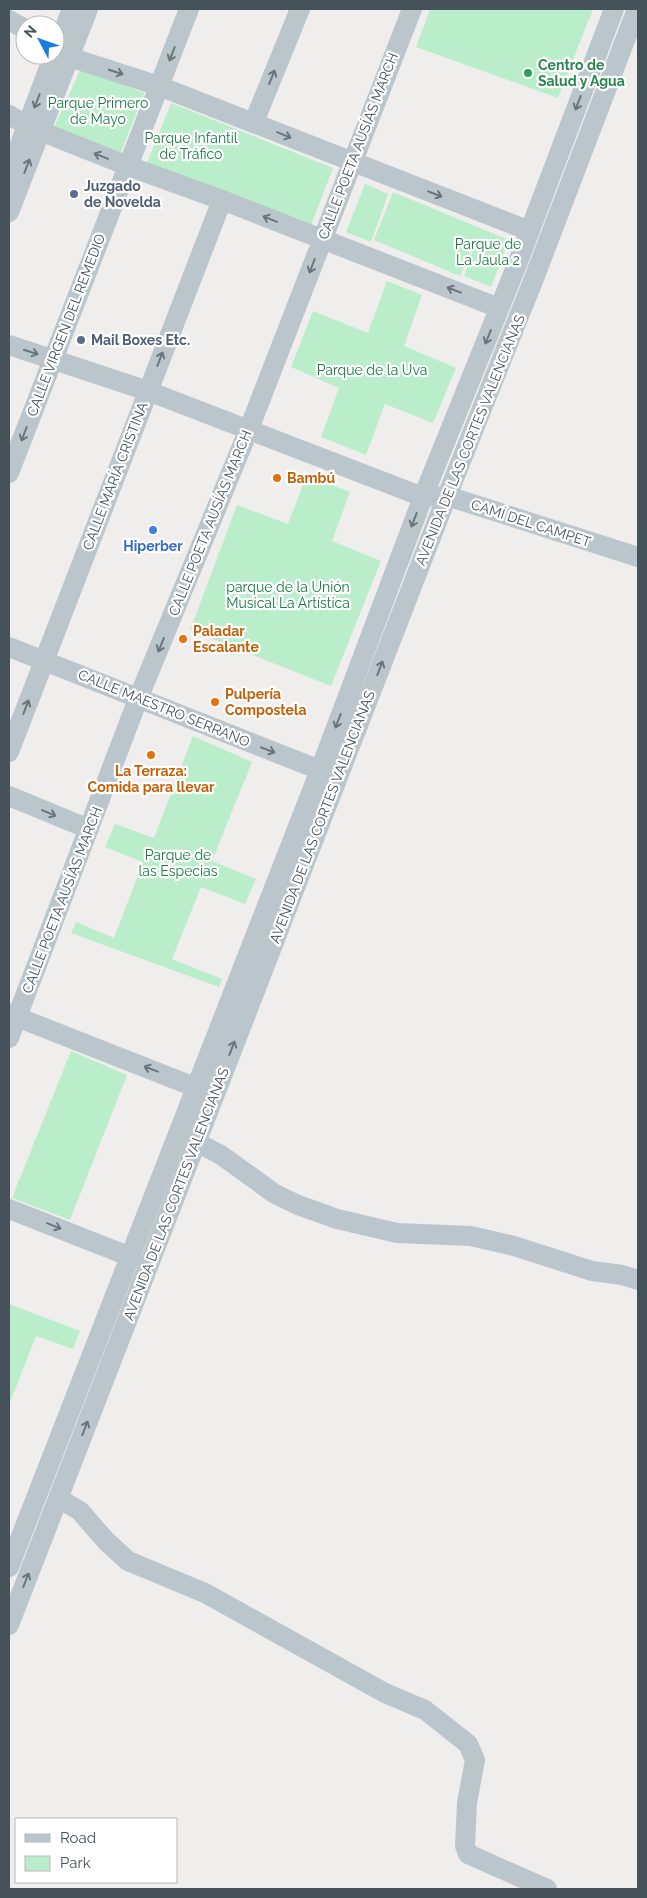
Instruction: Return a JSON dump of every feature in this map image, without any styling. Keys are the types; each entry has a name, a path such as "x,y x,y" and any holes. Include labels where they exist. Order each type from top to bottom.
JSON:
{"street":[{"path":"65,30 72,9"},
{"path":"65,41 88,9"},
{"name":"CALLE VIRGEN DEL REMEDIO","path":"9,474 189,9"},
{"path":"254,122 300,9"},
{"name":"CALLE POETA AUSÍAS MARCH","path":"9,1038 13,1015 88,830 138,699 249,429 412,9"},
{"name":"AVENIDA DE LAS CORTES VALENCIANAS","path":"9,1567 320,770 423,497 530,231 614,9"},
{"name":"AVENIDA DE LAS CORTES VALENCIANAS","path":"9,1625 447,496 533,281 637,9"},
{"path":"65,53 254,122 530,231"},
{"path":"9,212 54,65"},
{"path":"9,115 34,128 128,166 222,200 499,308"},
{"path":"9,173 34,128"},
{"name":"CALLE MARÍA CRISTINA","path":"9,752 222,200"},
{"path":"9,344 148,391 423,497"},
{"name":"CAMÍ DEL CAMPET","path":"423,497 447,496 638,557"},
{"name":"CALLE MAESTRO SERRANO","path":"9,647 320,770"},
{"path":"9,796 88,830"},
{"path":"13,1015 196,1087 203,1099 198,1120 196,1142 253,1177 275,1194 298,1205 337,1219 397,1233 471,1236 514,1246 592,1271 622,1275 638,1280"},
{"path":"9,1208 131,1257"},
{"path":"58,1498 80,1511 128,1561 205,1593 385,1693 425,1710 448,1726 468,1744 475,1760 467,1803 465,1846 468,1854 547,1889"}],"green space":[{"name":"Centro de Salud y Agua","path":"430,9 593,9 558,98 416,47"},
{"name":"Parque Primero de Mayo","path":"81,68 144,93 120,155 54,128"},
{"name":"Parque Infantil de Tráfico","path":"171,103 333,168 310,228 147,163"},
{"path":"365,184 388,194 371,242 346,232"},
{"name":"Parque de La Jaula 2","path":"393,192 509,240 491,287 464,276 477,239 460,276 374,240"},
{"name":"Parque de la Uva","path":"387,281 422,295 404,346 456,368 433,423 385,404 366,455 321,437 339,388 291,367 313,311 368,333"},
{"name":"parque de la Unión Musical La Artística","path":"307,475 350,492 332,541 381,561 331,686 190,630 237,505 288,524"},
{"name":"Parque de las Especias","path":"193,736 252,762 212,861 256,879 245,904 201,887 172,959 222,979 219,987 71,933 76,922 114,938 143,862 105,847 115,824 154,838"},
{"path":"71,1051 127,1075 70,1220 12,1198"},
{"path":"9,1304 80,1331 73,1349 36,1336 9,1405"}],"place":[{"name":"Centro de Salud y Agua","path":"528,73"},
{"name":"Juzgado de Novelda","path":"74,194"},
{"name":"Mail Boxes Etc.","path":"81,340"},
{"name":"Bambú","path":"277,478"},
{"name":"Hiperber","path":"153,530"},
{"name":"Paladar Escalante","path":"183,639"},
{"name":"Pulpería Compostela","path":"215,702"},
{"name":"La Terraza: Comida para llevar","path":"151,755"}]}
